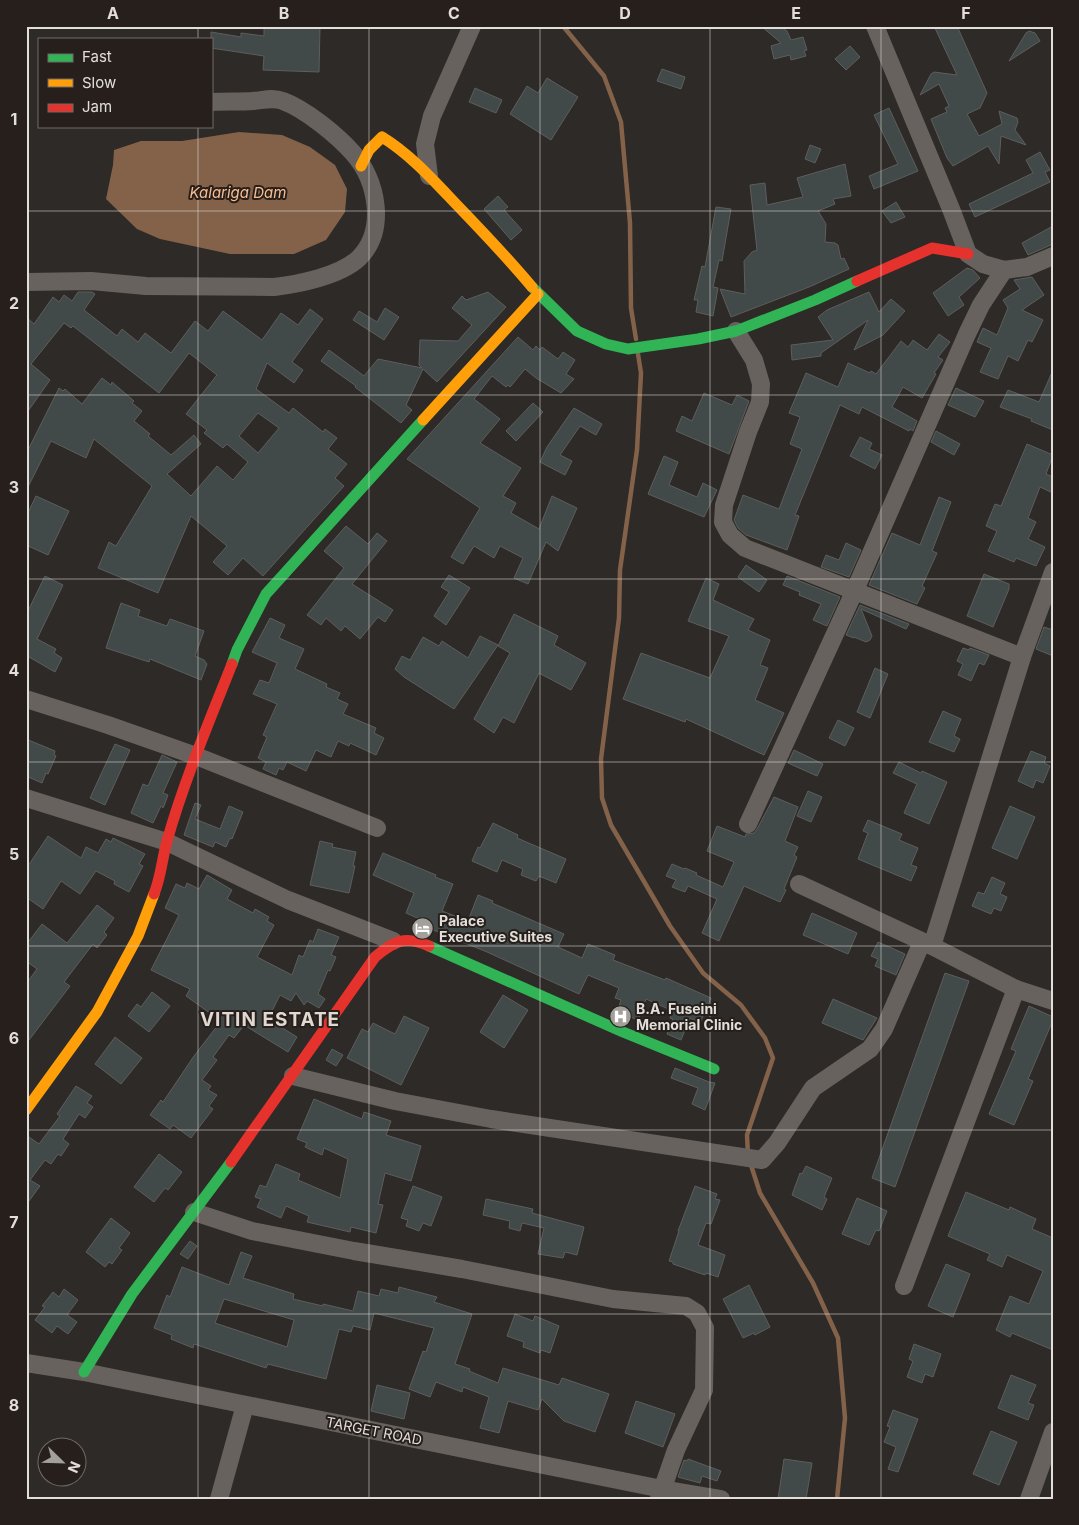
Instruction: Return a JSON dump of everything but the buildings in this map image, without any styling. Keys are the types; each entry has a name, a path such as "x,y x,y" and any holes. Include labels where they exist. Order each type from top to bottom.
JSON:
{"street":[{"path":"429,176 425,144 432,116 472,26"},
{"path":"875,26 951,208 968,254"},
{"path":"26,282 92,281 146,286 216,285 258,288 291,285 326,275 352,263 360,257 373,235 376,222 373,190 362,166 353,153 304,112 282,100 267,98 212,102"},
{"path":"362,166 365,156 382,137 390,142 429,176 509,259 538,294 577,331 606,344 628,349 698,339 736,331 815,300 932,248 968,254 984,264 1004,270 1027,267 1053,256"},
{"path":"748,824 855,590 967,334 982,305 1004,270"},
{"path":"26,1110 97,1012 138,936 159,881 167,842 196,756 237,650 266,594 538,294"},
{"path":"736,331 754,360 761,384 760,402 724,505 723,522 730,535 745,548 1022,657"},
{"path":"293,1076 395,1101 491,1120 762,1160 777,1143 813,1088 870,1049 884,1029 927,944 1022,657 1053,572"},
{"path":"26,699 196,756 378,828"},
{"path":"26,798 167,842 288,900 393,941 405,939 422,943 623,1032 714,1069"},
{"path":"799,884 1016,988 1053,1001"},
{"path":"84,1372 132,1294 293,1076 375,957 393,941"},
{"path":"904,1286 1016,988"},
{"path":"194,1212 252,1231 354,1251 462,1269 613,1299 686,1306 697,1313 705,1328 704,1390 676,1450 660,1494"},
{"name":"TARGET ROAD","path":"26,1362 245,1405 660,1494 721,1499"},
{"path":"219,1499 245,1405"},
{"path":"1029,1499 1053,1432"}],"water":[{"name":"Kalariga Dam","path":"239,132 282,135 310,147 335,165 347,189 345,212 326,240 294,254 230,254 160,239 137,229 106,199 114,150 141,141 182,141"}],"waterway":[{"path":"563,26 604,76 621,122 630,223 631,308 636,339"},
{"path":"638,354 641,373 637,450 620,570 619,618 601,759 602,798 611,825 670,926 703,973 741,1005 765,1038 773,1058 747,1135 748,1155"},
{"path":"750,1162 760,1193 813,1283 838,1338 845,1418 837,1499"}],"traffic: fast":[{"path":"532,287 577,331 606,344 628,349 698,339 736,331 815,300 857,281"},
{"path":"232,664 237,650 266,594 423,420"},
{"path":"429,946 623,1032 714,1069"},
{"path":"84,1372 132,1294 231,1162"}],"traffic: slow":[{"path":"361,166 369,150 382,137 392,144 430,177 532,287"},
{"path":"423,420 538,294"},
{"path":"26,1110 97,1012 138,936 154,894"}],"traffic: jam":[{"path":"857,281 932,248 968,254"},
{"path":"154,894 167,841 181,796 232,664"},
{"path":"231,1162 375,957 400,941 413,941 429,946"}],"place":[{"name":"Palace Executive Suites","path":"423,929"},
{"name":"B.A. Fuseini Memorial Clinic","path":"620,1017"}],"district":[{"name":"VITIN ESTATE","path":"270,1019"}]}
